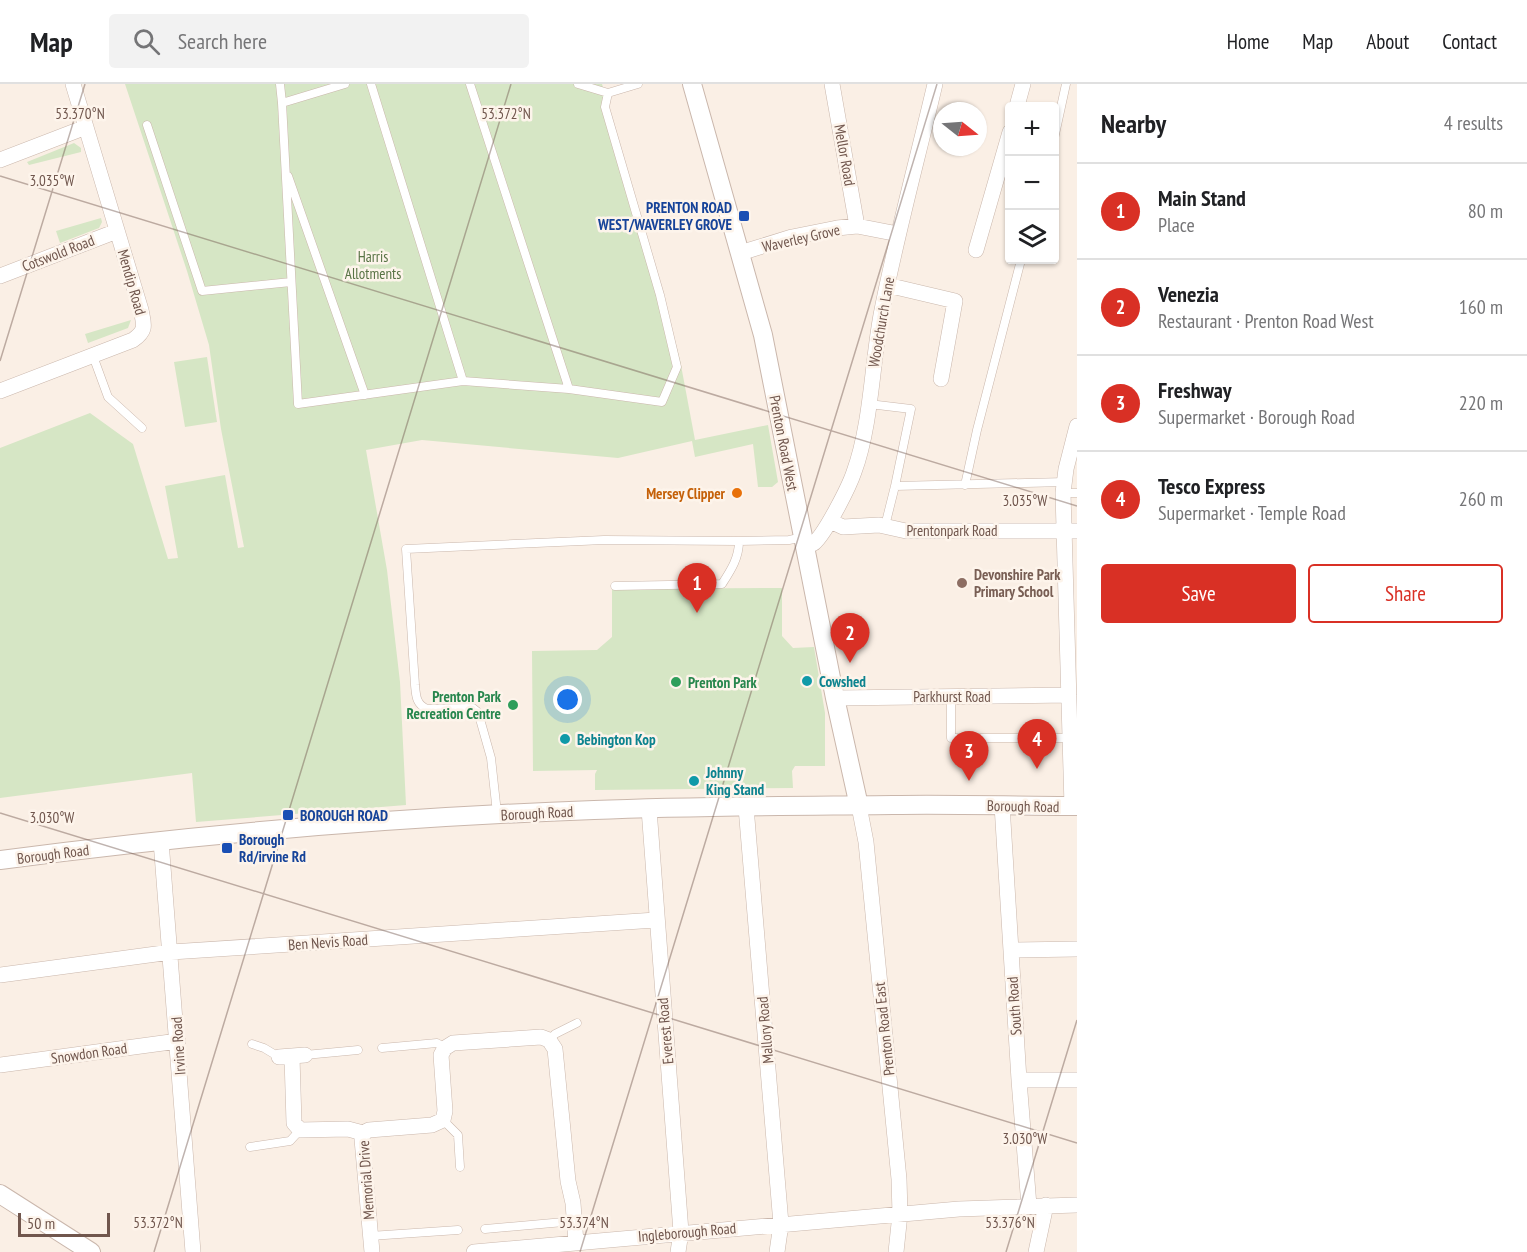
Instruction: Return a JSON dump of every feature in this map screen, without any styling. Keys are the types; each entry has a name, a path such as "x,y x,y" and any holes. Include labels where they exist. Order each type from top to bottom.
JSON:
{"street":[{"name":"Mendip Road","path":"0,392 133,340 141,334 144,327 141,310 73,84"},
{"name":"Prenton Road West","path":"692,84 763,335 835,698 859,806"},
{"name":"Mellor Road","path":"832,84 857,226"},
{"name":"Woodchurch Lane","path":"804,542 813,544 830,520 850,485 855,470 887,285 935,84"},
{"path":"1018,102 1023,84"},
{"path":"0,160 86,127"},
{"path":"976,250 1005,149"},
{"name":"Waverley Grove","path":"740,253 792,237 857,226 898,234"},
{"name":"Cotswold Road","path":"0,276 117,231"},
{"path":"887,285 955,301 941,379"},
{"path":"1074,806 1073,743 1069,695 1071,531 1068,490 1077,426"},
{"name":"Prentonpark Road","path":"830,520 843,527 879,525 906,531 1071,531"},
{"name":"Parkhurst Road","path":"835,698 1069,695"},
{"name":"South Road","path":"1002,805 1029,1206"},
{"name":"Prenton Road East","path":"859,806 866,842 899,1179 900,1214 896,1252"},
{"name":"Borough Road","path":"0,860 161,841 343,824 497,814 746,807 1074,806"},
{"name":"Mallory Road","path":"746,807 781,1224 777,1252"},
{"name":"Everest Road","path":"649,809 681,1232 678,1252"},
{"name":"Irvine Road","path":"161,841 193,1252"},
{"name":"Ben Nevis Road","path":"0,975 171,952 656,920"},
{"path":"1011,950 1077,950"},
{"path":"443,1120 445,1111 441,1055 445,1048 453,1043 541,1037 549,1040 555,1049 568,1181 575,1221 572,1246"},
{"name":"Snowdon Road","path":"0,1065 178,1041"},
{"path":"292,1056 294,1124 300,1130 348,1129 363,1133"},
{"path":"1019,1080 1077,1080"},
{"name":"Memorial Drive","path":"372,1252 363,1133 369,1130 432,1125 443,1120"},
{"path":"0,1194 91,1252"},
{"path":"1036,1252 1046,1205"},
{"name":"Ingleborough Road","path":"474,1252 572,1246 681,1232 900,1214 1077,1205"}],"lane":[{"path":"280,84 298,404 463,381 569,389 662,402 678,367 660,295 605,107 608,93"},
{"path":"282,103 345,84"},
{"path":"371,84 463,381"},
{"path":"470,84 569,389"},
{"path":"578,84 608,93 638,84"},
{"path":"1059,116 1066,84"},
{"path":"147,125 201,291 291,282"},
{"path":"285,167 365,395"},
{"path":"965,485 1020,264"},
{"path":"93,356 108,397 142,428"},
{"path":"868,404 911,409 885,527"},
{"path":"895,486 965,485 1068,490"},
{"path":"497,814 491,758 478,712 473,708 427,709 417,701 406,549 604,540 789,540 804,542"},
{"path":"615,586 722,584 734,564 739,550 739,541"},
{"path":"951,696 951,738 1073,743"},
{"path":"549,1040 555,1034 577,1023"},
{"path":"381,1048 437,1043 445,1048"},
{"path":"252,1044 292,1056 358,1050"},
{"path":"443,1120 458,1136 460,1167"},
{"path":"250,1147 291,1141 300,1130"},
{"path":"485,1229 575,1221"},
{"name":"Memorial Drive","path":"370,1236 458,1230"}],"green space":[{"name":"Harris Allotments","path":"125,84 602,84 680,360 695,440 768,425 778,482 772,487 758,487 753,444 695,457 692,441 618,458 422,440 366,450 387,570 400,682 406,805 196,822 192,773 0,798 0,448 90,413 133,444 168,559 178,558 165,486 225,475 238,548 244,547 221,429 209,345"},
{"path":"74,143 81,148 81,152 29,165 27,162"},
{"path":"101,218 99,228 60,243 56,231"},
{"path":"131,320 128,328 88,343 85,334"},
{"path":"207,357 217,422 185,427 174,362"},
{"name":"Prenton Park","path":"782,588 782,636 793,648 814,647 825,713 825,766 795,766 792,771 793,788 595,790 597,770 533,771 532,651 597,650 612,637 612,589"}],"place":[{"name":"PRENTON ROAD WEST/WAVERLEY GROVE","path":"744,216"},
{"name":"Mersey Clipper","path":"737,493"},
{"name":"Devonshire Park Primary School","path":"962,583"},
{"name":"Main Stand","path":"697,613"},
{"name":"Venezia","path":"850,663"},
{"name":"Cowshed","path":"807,681"},
{"name":"Prenton Park","path":"676,682"},
{"name":"Prenton Park Recreation Centre","path":"513,705"},
{"name":"Bebington Kop","path":"565,739"},
{"name":"Tesco Express","path":"1037,769"},
{"name":"Johnny King Stand","path":"694,781"},
{"name":"Freshway","path":"969,781"},
{"name":"BOROUGH ROAD","path":"288,815"},
{"name":"Borough Rd/irvine Rd","path":"227,848"}]}
